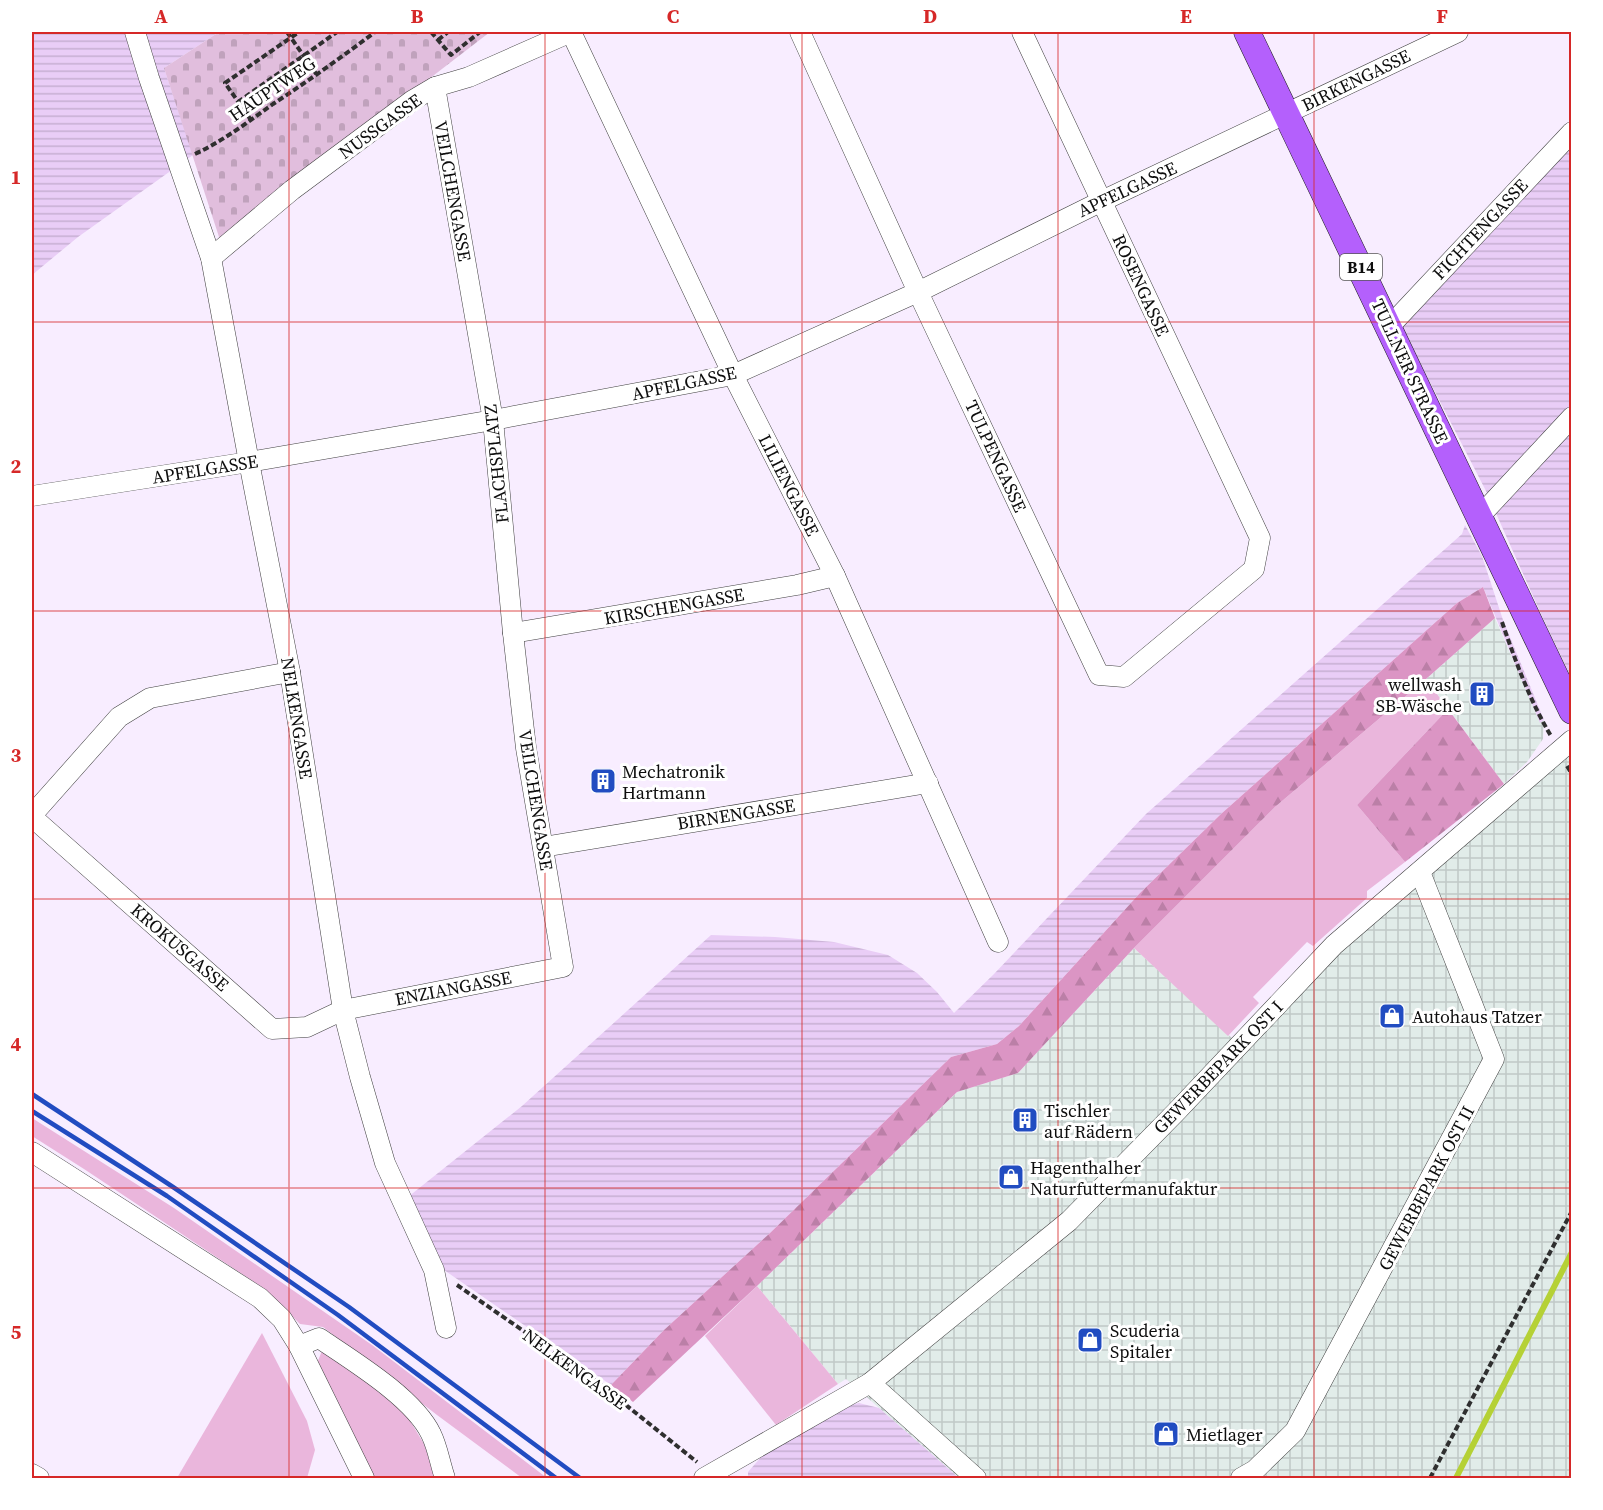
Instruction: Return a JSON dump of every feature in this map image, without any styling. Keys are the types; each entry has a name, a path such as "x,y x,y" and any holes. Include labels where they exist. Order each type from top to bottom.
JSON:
{"main road":[{"name":"TULLNER STRASSE","path":"1247,32 1572,711"}],"street":[{"name":"NELKENGASSE","path":"135,32 211,258 290,672 343,1010 385,1163 434,1269 446,1328"},
{"name":"NUSSGASSE","path":"211,258 292,190 413,100 435,87 469,77 571,32"},
{"name":"LILIENGASSE","path":"571,32 733,375 835,576 998,942"},
{"name":"TULPENGASSE","path":"800,32 918,292 1099,675 1124,677 1254,569 1260,538"},
{"name":"ROSENGASSE","path":"1022,32 1260,538"},
{"name":"BIRKENGASSE","path":"1287,114 1458,32"},
{"name":"VEILCHENGASSE","path":"435,87 471,296"},
{"name":"APFELGASSE","path":"32,496 493,420 733,375 918,292 1101,201 1287,114"},
{"name":"FICHTENGASSE","path":"1389,327 1572,132"},
{"name":"FLACHSPLATZ","path":"471,296 493,420 513,633"},
{"path":"1479,517 1572,417"},
{"name":"KIRSCHENGASSE","path":"513,633 797,585 835,576"},
{"name":"VEILCHENGASSE","path":"513,633 526,748 563,967"},
{"path":"32,816 119,717 150,698 290,672"},
{"name":"GEWERBEPARK OST I","path":"707,1477 870,1383 1069,1221 1334,945 1572,740"},
{"name":"BIRNENGASSE","path":"543,847 928,783"},
{"name":"KROKUSGASSE","path":"32,816 272,1029 307,1028 343,1010"},
{"name":"GEWERBEPARK OST II","path":"1241,1479 1255,1470 1295,1431 1494,1059 1420,872"},
{"name":"ENZIANGASSE","path":"343,1010 563,967"},
{"path":"32,1152 260,1298 282,1319 299,1346 364,1479"},
{"path":"299,1346 319,1338 410,1405 432,1435 445,1479"},
{"path":"870,1383 976,1479"},
{"path":"32,1474 39,1479"}],"path":[{"path":"287,32 317,75"},
{"path":"250,120 225,83 299,32"},
{"path":"238,102 337,32"},
{"name":"HAUPTWEG","path":"178,160 213,146 346,55 375,32"},
{"path":"431,32 451,55 480,32"},
{"path":"438,40 448,32"},
{"path":"1430,1479 1572,1211"},
{"name":"NELKENGASSE","path":"434,1269 596,1381 707,1477"}],"shaded area":[{"path":"32,32 219,32 164,68 193,155 78,237 32,275"},
{"path":"1571,145 1571,677 1486,491 1401,326"},
{"path":"1465,525 1482,556 1503,620 1544,720 1540,723 1483,587 1457,603 1221,814 1140,893 1019,1026 997,1044 951,1057 770,1233 664,1330 611,1385 444,1270 408,1197 522,1106 711,935 834,942 888,955 917,973 954,1013 1146,814 1462,534"},
{"name":"wellwash SB-Wäsche","path":"1495,618 1540,722 1544,720 1543,739 1527,762 1504,784 1426,679"},
{"path":"1426,679 1448,709 1357,805 1405,862 1367,891 1367,898 1313,946 1307,942 1253,997 1259,1003 1228,1036 1134,948 1275,807"},
{"path":"1572,744 1571,1478 959,1478 846,1379 838,1384 757,1286 957,1092 1018,1073 1134,948 1233,1039"},
{"path":"32,1118 174,1208 372,1345 547,1478 522,1478 323,1327 300,1324 266,1290 32,1136"},
{"path":"757,1286 838,1384 776,1425 705,1336"},
{"path":"262,1333 307,1421 315,1450 307,1478 177,1478"},
{"path":"322,1351 372,1384 406,1414 424,1444 436,1478 375,1478 317,1363"},
{"path":"859,1403 879,1408 959,1478 748,1478 748,1472 762,1456 846,1406"}],"green space":[{"path":"219,32 490,32 220,240 164,68"},
{"path":"1483,587 1495,618 1275,807 1134,948 1018,1073 957,1092 757,1286 633,1402 611,1385 664,1330 770,1233 951,1057 997,1044 1019,1026 1140,893 1221,814 1457,603"},
{"path":"1448,709 1504,784 1405,862 1357,805"}],"waterway":[{"path":"1456,1478 1572,1252"}],"railway":[{"path":"32,1094 349,1307 580,1478"},
{"path":"32,1111 167,1196 338,1315 556,1478"}],"place":[{"name":"wellwash SB-Wäsche","path":"1482,694"},
{"name":"Mechatronik Hartmann","path":"603,781"},
{"name":"Autohaus Tatzer","path":"1392,1016"},
{"name":"Tischler auf Rädern","path":"1025,1120"},
{"name":"Hagenthalher Naturfuttermanufaktur","path":"1011,1177"},
{"name":"Scuderia Spitaler","path":"1090,1340"},
{"name":"Mietlager","path":"1166,1434"}]}
